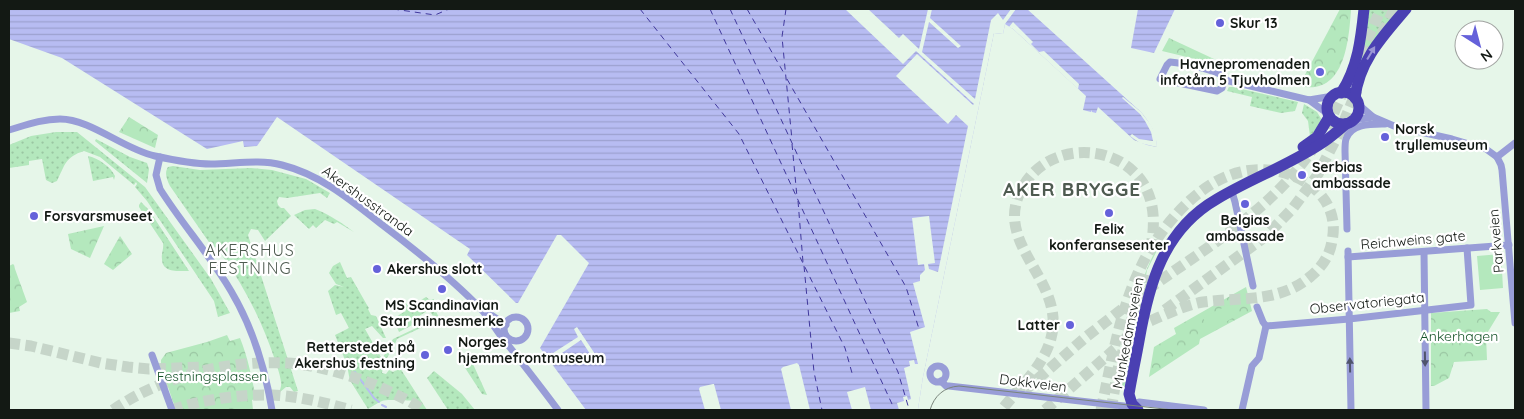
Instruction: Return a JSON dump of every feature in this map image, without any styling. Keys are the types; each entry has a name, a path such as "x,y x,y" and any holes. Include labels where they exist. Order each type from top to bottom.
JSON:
{"highway":[{"path":"1364,9 1359,53 1349,77 1337,94 1328,102 1329,115 1335,122 1350,122 1359,112 1357,86 1370,53 1406,9"},
{"path":"1337,94 1346,93 1357,102"},
{"name":"Munkedamsveien","path":"1267,172 1316,137 1329,115"},
{"name":"Munkedamsveien","path":"1132,408 1129,394 1149,291 1159,264 1175,237 1189,221 1217,199 1315,147 1350,122"}],"street":[{"path":"1172,62 1214,71 1225,76 1225,80 1222,88 1217,91 1160,79 1167,65 1172,62"},
{"path":"1225,80 1309,100 1329,115"},
{"path":"1309,100 1337,94"},
{"path":"1357,102 1373,117 1388,124"},
{"name":"Munkedamsveien","path":"1350,122 1373,117"},
{"name":"Akershusstranda","path":"9,131 27,124 52,119 70,120 92,128 134,149 160,157 192,163 224,164 245,162 280,164 309,174 333,188 443,272 482,309 558,410"},
{"path":"1347,229 1346,138 1361,126 1372,123 1388,124 1476,145 1490,151 1497,157 1515,143"},
{"path":"160,157 156,176 160,189 225,282 245,317 263,366 272,410"},
{"name":"Parkveien","path":"1497,157 1502,164 1515,323"},
{"path":"1232,192 1253,286"},
{"name":"Reichweins gate","path":"1349,319 1348,254 1424,252 1509,245"},
{"name":"Observatoriegata","path":"1266,326 1471,305 1467,248"},
{"path":"1424,252 1426,410"},
{"path":"1242,410 1252,366 1259,358 1266,326 1262,322 1257,307"},
{"name":"Akershusstranda","path":"482,309 506,324"},
{"path":"1349,319 1351,410"},
{"path":"152,355 172,410"},
{"name":"Dokkveien","path":"941,381 946,386 1132,408 1140,402 1204,410"}],"green space":[{"path":"1340,9 1351,9 1346,49 1342,63 1326,83 1314,87 1299,86"},
{"path":"1368,9 1403,9 1359,63"},
{"path":"1169,38 1214,59 1212,63 1162,51"},
{"path":"1229,87 1298,102 1295,111 1281,113 1250,106 1252,97 1227,91"},
{"path":"1304,104 1317,112 1322,120 1321,125 1310,136 1308,121 1302,113"},
{"path":"129,117 158,135 155,148 119,132"},
{"path":"56,132 77,132 145,187 211,279 230,313 218,317 214,301 147,201 135,187 136,182 134,185 100,157 84,151 78,153 69,159 57,181 52,183 46,180 42,159 29,161 29,165 9,168 9,145 31,136"},
{"path":"96,139 130,157 147,163 149,169 147,183 95,141"},
{"path":"88,156 104,163 115,176 114,180 113,177 93,181"},
{"path":"168,167 200,170 251,168 272,170 306,179 330,193 327,198 320,193 287,198 279,197 278,205 284,208 291,216 265,241 258,230 251,229 248,235 298,391 294,392 290,387 286,387 280,392 279,397 281,383 279,373 270,345 257,315 225,260 216,247 213,248 170,186 166,172"},
{"path":"141,202 149,210 189,271 172,270 165,267 162,257 163,243 139,207"},
{"path":"315,209 336,219 354,232 337,222 334,224 325,220 316,228 313,225 309,229 294,215 305,210"},
{"path":"104,226 90,258 71,249 68,234"},
{"path":"1165,235 1147,270 1124,389 1121,388 1140,289 1146,271"},
{"path":"120,236 132,254 113,270 104,264"},
{"path":"1501,254 1503,288 1480,290 1477,256"},
{"path":"340,262 347,278 351,277 371,315 376,316 386,338 383,338 372,326 365,329 382,359 393,339 435,319 429,310 419,316 422,320 399,332 395,326 394,319 406,311 401,303 404,301 409,307 426,297 430,300 434,299 435,310 440,319 397,339 384,364 382,373 386,374 389,370 393,372 400,368 427,410 418,410 415,401 393,400 382,401 368,409 351,382 347,365 335,335 349,328 341,313 336,315 328,291 335,285 344,287 336,284 329,273 333,266"},
{"path":"13,264 27,302 19,307 20,311 9,313 9,266"},
{"path":"1246,287 1252,311 1200,339 1199,344 1149,377 1154,347 1176,334 1174,328"},
{"path":"1230,304 1236,316 1210,331 1203,318"},
{"name":"Ankerhagen","path":"1487,309 1491,312 1500,312 1486,335 1487,360 1454,362 1449,378 1431,386 1431,313"},
{"name":"Festningsplassen","path":"227,335 230,341 240,338 243,346 250,368 256,399 252,400 253,410 176,410 161,367 161,360 166,353"},
{"path":"468,353 487,395 482,394 458,357"},
{"path":"434,371 462,394 475,410 448,410 427,378"}],"water":[{"path":"9,9 1027,9 1141,112 1152,128 1157,147 1134,140 1098,107 1096,113 1091,110 1091,112 1083,110 1086,96 1013,29 1005,24 1003,34 994,33 918,409 586,410 540,348 589,263 561,235 557,235 518,303 516,303 467,255 470,249 277,117 257,146 244,147 243,141 207,149 62,58 9,39"},
{"path":"1138,9 1175,9 1154,53 1131,48"}],"pier":[{"path":"845,9 868,9 899,38 903,34 919,49 928,9 932,9 930,18 961,46 958,48 929,22 922,52 975,99 991,20 998,13 1003,20 1011,9 1016,9 1005,24 1003,34 994,33 918,409 913,410 899,410 897,403 904,401 903,397 907,396 908,400 911,399 904,368 910,366 909,361 914,360 915,364 918,364 910,332 925,327 913,283 920,281 920,275 925,270 924,264 918,265 912,218 929,216 935,263 928,264 929,269 938,272 968,126 956,115 948,124 896,76 917,54 974,104 916,51 903,64"},
{"path":"1013,22 1033,42 1031,44 1039,52 1044,51 1079,84 1078,89 1009,27"},
{"path":"1123,97 1141,112 1151,125 1156,135 1157,147 1140,143 1130,136 1132,134 1139,139 1153,141 1145,121"},
{"path":"577,327 597,357 594,360 581,340 556,357 548,360 553,353 578,337 574,329"},
{"path":"797,363 810,410 791,410 781,369"},
{"path":"714,384 721,410 705,410 699,389 700,387"},
{"path":"865,387 871,410 852,410 847,392"}],"waterway":[{"path":"355,372 379,402"},
{"path":"382,405 386,407"}],"ferry route":[{"path":"393,9 435,15 449,9"},
{"path":"640,9 739,134 845,348 852,373"},
{"path":"710,9 892,404 893,410"},
{"path":"730,9 898,372 909,409"},
{"path":"747,9 785,75"},
{"path":"786,9 782,37 792,140"},
{"path":"787,79 906,287 919,329"},
{"path":"792,144 797,197"},
{"path":"798,201 803,262"},
{"path":"804,266 814,372 822,410"}],"tunnel":[{"path":"1360,55 1381,9"},
{"path":"1382,34 1394,9"},
{"path":"1327,128 1346,85"},
{"path":"1165,310 1266,236 1293,208 1317,176 1340,131 1357,90"},
{"path":"1147,290 1259,209 1279,190 1314,147"},
{"path":"1004,407 1038,366 1051,338 1053,317 1048,297 1021,243 1015,225 1015,206 1024,185 1035,171 1050,161 1066,155 1083,152 1100,154 1117,160 1131,170 1147,190 1153,214 1151,246"},
{"path":"1101,410 1120,325 1133,284 1153,245 1180,210 1214,182 1241,172 1258,170 1292,175 1307,183 1319,193 1328,207 1333,223 1332,241 1325,260 1311,276 1299,285 1273,295 1196,303 1150,321"},
{"path":"1111,410 1118,369 1144,274"},
{"path":"1025,390 1086,337 1126,306"},
{"path":"9,343 128,367 149,369 203,367"},
{"path":"1045,410 1115,349"},
{"path":"113,410 132,398 174,379 219,368 265,363 299,364 338,372 386,390 423,410"},
{"path":"172,410 208,401 260,395 302,398 351,410"}],"tram line":[{"path":"930,410 934,400 940,393 949,388 959,386 1173,410"}],"place":[{"name":"Skur 13","path":"1220,23"},
{"name":"Havnepromenaden infotårn 5 Tjuvholmen","path":"1320,72"},
{"name":"Norsk tryllemuseum","path":"1385,137"},
{"name":"Serbias ambassade","path":"1302,175"},
{"name":"Belgias ambassade","path":"1245,204"},
{"name":"Felix konferansesenter","path":"1109,213"},
{"name":"Forsvarsmuseet","path":"34,216"},
{"name":"Akershus slott","path":"377,269"},
{"name":"MS Scandinavian Star minnesmerke","path":"442,289"},
{"name":"Latter","path":"1070,325"},
{"name":"Norges hjemmefrontmuseum","path":"448,350"},
{"name":"Retterstedet på Akershus festning","path":"425,355"}],"district":[{"name":"AKER BRYGGE","path":"1072,189"},
{"name":"AKERSHUS FESTNING","path":"250,259"}]}
